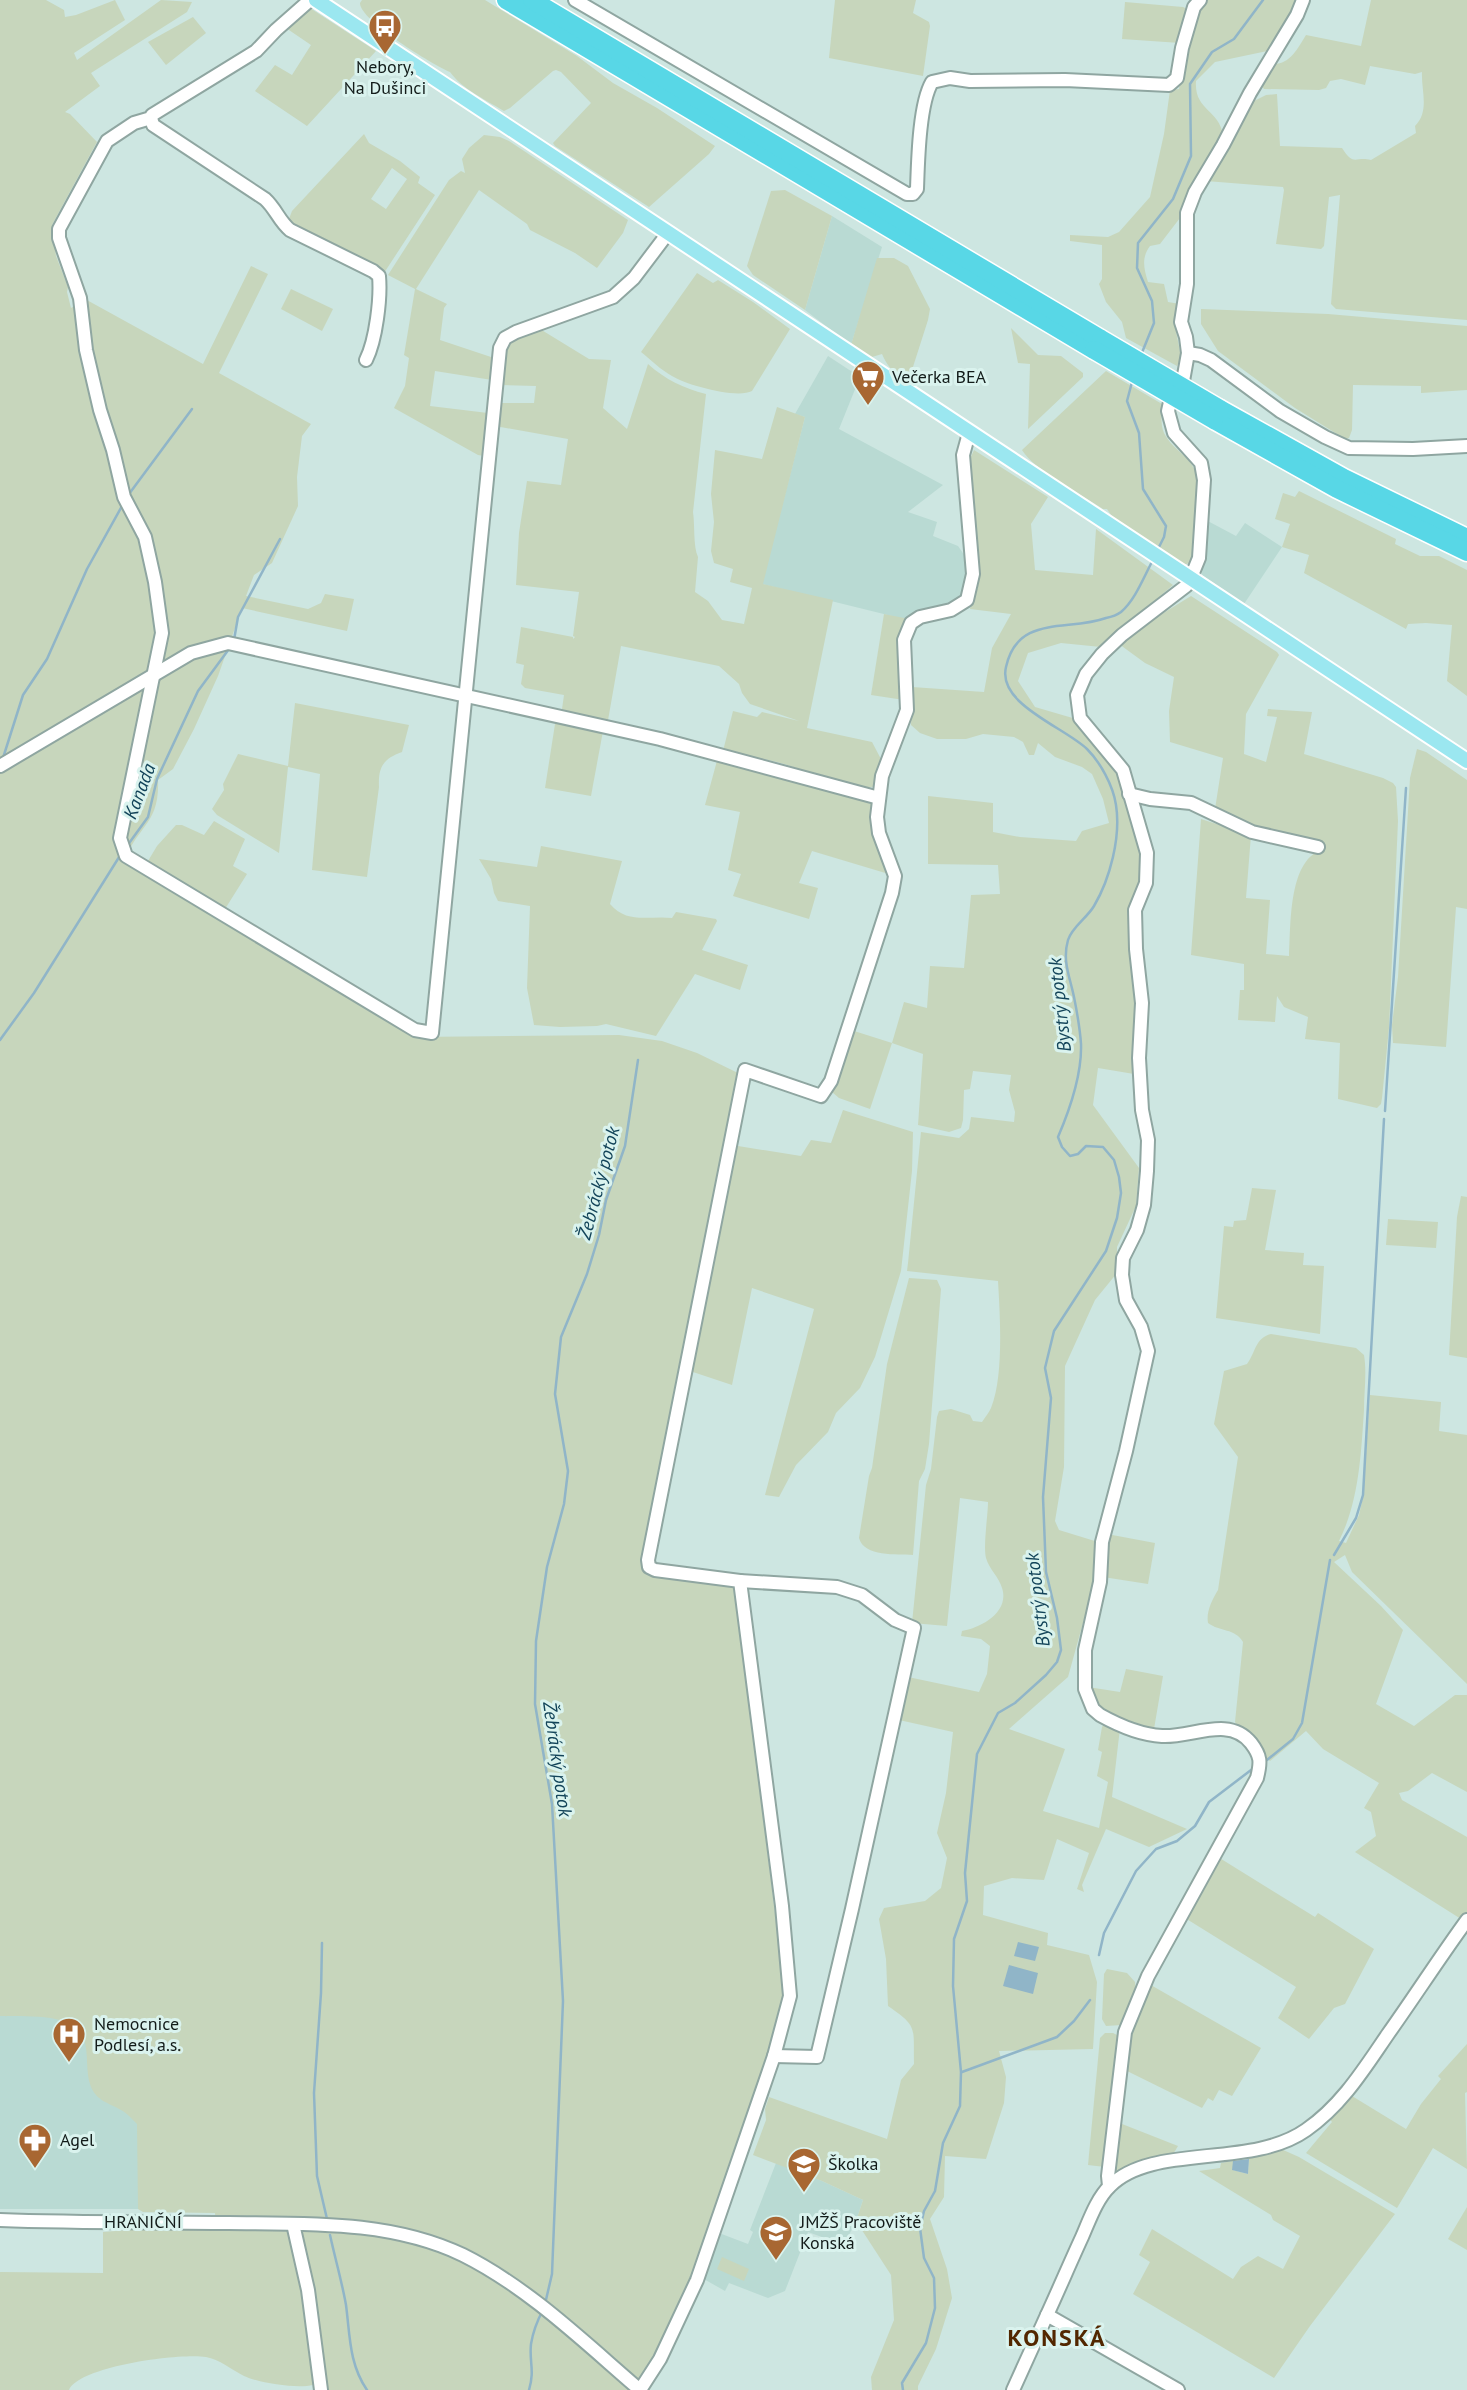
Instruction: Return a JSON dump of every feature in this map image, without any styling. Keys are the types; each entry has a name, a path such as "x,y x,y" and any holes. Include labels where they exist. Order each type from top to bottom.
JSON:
{"highway":[{"path":"506,0 1098,344"},
{"path":"532,0 1337,489 1467,552"},
{"path":"1217,415 1467,538"}],"main road":[{"path":"316,0 1467,761"}],"street":[{"path":"310,0 256,51 151,118 134,124 107,141 59,229 59,238 80,298 86,350 124,496 145,537 162,633 120,838 126,856 415,1030 432,1033 500,348 505,338 516,332 613,297 634,278 668,233"},
{"path":"575,0 907,194 913,194 917,189 925,106 932,82 950,78 970,81 1065,80 1169,85 1177,78 1191,18 1200,0"},
{"path":"1109,2186 1125,2032 1133,2009 1148,1976 1257,1778 1261,1762 1254,1747 1240,1732 1214,1728 1174,1736 1156,1735 1100,1715 1093,1709 1085,1689 1086,1650 1098,1592 1102,1542 1148,1351 1141,1327 1126,1300 1122,1275 1123,1258 1137,1230 1144,1205 1148,1140 1140,1079 1142,1003 1135,911 1146,883 1147,853 1123,770 1080,718 1077,707 1080,684 1102,654 1122,635 1186,586 1199,558 1204,480 1201,463 1174,433 1168,411 1170,402 1183,381 1188,353 1181,322 1187,285 1187,213 1195,192 1297,15 1303,0"},
{"path":"151,118 153,125 265,199 290,230 379,276 374,328 366,360"},
{"path":"1188,353 1211,360 1280,411 1325,438 1349,448 1467,446"},
{"path":"774,2056 817,2057 914,1628 895,1620 862,1595 837,1587 740,1581 655,1570 649,1567 648,1560 745,1070 821,1096 831,1081 894,882 895,876 879,833 879,798 888,757 907,710 904,650 906,632 911,623 920,617 959,606 967,600 971,590 973,574 963,455 969,433"},
{"path":"0,766 191,653 228,643 672,742 879,798"},
{"path":"1129,794 1191,803 1252,832 1318,847"},
{"path":"640,2390 660,2359 697,2280 774,2056 790,1996 782,1906 740,1581"},
{"path":"1013,2390 1090,2218 1109,2186 1133,2171 1151,2165 1254,2152 1287,2141 1317,2122 1352,2086 1467,1920"},
{"name":"HRANIČNÍ","path":"0,2220 290,2224 401,2233 462,2255 521,2290 640,2390"},
{"path":"290,2224 309,2290 321,2390"},
{"path":"1047,2315 1178,2390"}],"shaded area":[{"path":"0,0 46,0 64,10 65,17 115,0 125,20 74,53 77,60 161,0 192,2 187,12 91,73 100,86 65,112 97,142 52,225 56,256 68,287 71,308 85,299 203,364 251,266 268,274 219,373 311,424 302,436 297,477 298,506 272,563 254,575 246,596 308,609 321,603 325,594 354,599 347,631 242,608 218,676 194,729 173,769 158,780 158,795 151,817 134,841 124,863 415,1037 619,1035 662,1041 697,1053 740,1074 644,1571 731,1585 735,1589 785,1995 770,2055 692,2283 656,2356 634,2390 325,2390 325,2374 311,2365 313,2385 288,2386 251,2379 216,2360 193,2356 154,2359 110,2368 91,2374 69,2390 0,2390 0,2272 103,2273 103,2232 140,2229 216,2230 215,2213 143,2212 138,2209 137,2124 94,2092 88,2075 84,2039 79,2030 60,2020 0,2016"},
{"path":"362,0 485,0 715,146 649,207 553,143 591,103 561,72 553,71 504,111 468,89 450,72 414,52 371,20 363,11 360,3"},
{"path":"835,0 916,0 913,13 929,22 930,26 923,76 829,58"},
{"path":"1203,0 1298,0 1272,50 1215,62 1196,81 1199,98 1221,126 1223,135 1183,214 1160,244 1150,246 1144,259 1148,282 1164,284 1168,302 1180,304 1175,326 1181,357 1177,366 1126,338 1122,322 1106,302 1099,284 1102,279 1102,245 1070,241 1070,235 1108,237 1119,232 1150,197 1164,134 1170,90 1179,89 1184,53"},
{"path":"1371,0 1467,0 1467,320 1336,309 1331,304 1340,195 1329,197 1324,246 1321,249 1276,244 1283,187 1206,181 1248,104 1266,95 1277,94 1280,146 1342,148 1352,159 1371,160 1416,133 1415,126 1424,107 1422,72 1415,74 1370,66 1365,85 1341,79 1330,81 1326,88 1319,90 1264,89 1259,82 1274,64 1285,61 1293,54 1306,35 1361,46"},
{"path":"1125,2 1183,7 1189,10 1180,43 1122,39"},
{"path":"310,8 376,51 307,126 255,91 275,65 292,75 311,45 286,28"},
{"path":"193,17 206,33 166,65 148,42"},
{"path":"364,134 369,143 400,161 420,177 418,183 435,195 384,273 293,226 289,219 292,211","holes":["392,168 407,179 386,209 371,199"]},
{"path":"484,135 509,141 628,220 623,233 597,268 575,253 530,230 527,224 479,190 416,289 447,304 444,308 440,340 494,358 492,380 435,371 430,406 488,413 484,456 394,408 405,386 409,358 404,355 415,289 388,275 449,180 461,171 465,173 462,159 469,148"},
{"path":"785,190 832,216 805,310 753,275 747,266 771,191"},
{"path":"832,216 882,247 851,345 805,310"},
{"path":"877,258 894,258 908,266 930,309 912,370 906,373 893,371 882,354 872,357 851,345"},
{"path":"697,273 713,283 718,280 790,329 752,391 724,392 679,380 641,352"},
{"path":"291,289 333,309 322,331 281,309"},
{"path":"1201,309 1328,314 1467,326 1467,390 1421,393 1421,386 1353,385 1352,430 1349,438 1345,439 1295,408 1218,351 1201,324"},
{"path":"1011,328 1038,355 1061,356 1083,373 1083,377 1028,429 1030,364 1018,363"},
{"path":"540,329 589,359 611,360 603,408 627,429 648,364 675,383 706,394 693,512 698,557 695,592 708,601 722,620 744,624 752,588 730,582 733,569 714,563 711,551 714,522 711,494 715,450 762,459 777,407 805,417 763,584 833,600 807,728 872,742 882,761 877,786 842,783 777,762 723,751 733,711 757,717 762,712 799,721 750,704 739,684 719,666 621,646 607,726 561,716 564,695 525,688 521,684 524,665 516,663 521,627 573,639 579,592 516,585 519,533 527,481 561,485 568,439 495,426 497,403 534,403 536,386 498,385 506,347 518,338"},
{"path":"828,356 860,377 839,429 943,485 908,512 937,522 933,536 958,546 967,559 968,570 963,596 956,603 904,619 762,584 805,417 795,414"},
{"path":"1106,371 1162,404 1164,433 1189,461 1197,475 1199,484 1194,555 1190,563 1183,565 1113,518 1107,509 1047,474 1022,450"},
{"path":"974,450 1048,497 1031,524 1035,570 1093,575 1096,529 1173,585 1101,647 1061,643 1028,653 1018,681 1035,707 1076,719 1119,778 1142,852 1134,1074 1098,1068 1093,1105 1139,1168 1136,1206 1117,1247 1117,1273 1095,1300 1065,1366 1064,1467 1055,1521 1059,1530 1098,1542 1096,1576 1068,1677 1009,1729 1065,1749 1043,1811 1099,1828 1108,1782 1097,1776 1102,1752 1098,1750 1102,1727 1105,1723 1120,1728 1112,1797 1187,1829 1149,1847 1106,1829 1082,1885 1084,1892 1077,1889 1089,1853 1057,1839 1044,1880 1012,1878 984,1886 983,1915 1048,1933 1047,1945 1089,1955 1097,1982 1093,2049 999,2051 1006,2077 1004,2103 986,2159 945,2156 944,2197 930,2219 947,2269 952,2298 936,2349 918,2390 872,2390 871,2377 894,2320 891,2275 856,2221 863,2200 753,2155 766,2120 765,2109 769,2097 887,2139 901,2080 914,2064 914,2043 910,2024 888,2006 886,1959 879,1919 884,1908 925,1901 941,1888 947,1858 937,1833 946,1793 953,1732 899,1720 908,1677 979,1692 987,1674 990,1646 981,1639 961,1636 962,1631 992,1617 1002,1604 1003,1597 1001,1584 989,1566 985,1553 988,1502 960,1498 947,1626 912,1623 926,1485 931,1469 937,1417 939,1411 951,1409 970,1415 973,1421 982,1422 995,1395 1000,1328 998,1281 907,1271 921,1132 959,1138 969,1129 971,1117 1014,1122 1015,1112 1009,1090 1011,1075 973,1071 970,1089 964,1090 961,1128 949,1132 918,1125 923,1054 892,1043 904,1002 927,1008 930,966 964,968 971,895 1000,894 998,865 928,864 928,796 993,803 993,832 1020,837 1076,841 1082,831 1109,823 1103,799 1092,774 1082,767 1055,757 1038,743 1034,755 1029,755 1023,742 1014,737 983,734 966,739 937,739 920,733 911,725 912,687 984,692 992,648 1011,614 970,609 974,589 978,589 969,461"},
{"path":"1299,491 1396,539 1395,544 1420,556 1439,556 1467,570 1467,696 1447,681 1452,625 1408,624 1406,629 1304,573 1309,555 1282,547 1290,524 1275,519 1283,493 1295,497"},
{"path":"1204,519 1236,536 1245,523 1282,547 1244,604 1202,575"},
{"path":"1191,596 1279,655 1246,714 1244,754 1266,762 1277,717 1267,716 1268,709 1312,712 1304,754 1383,778 1396,787 1398,821 1389,1028 1382,1098 1377,1108 1338,1099 1340,1043 1305,1039 1308,1017 1284,1007 1277,996 1275,1022 1238,1020 1240,990 1244,990 1244,964 1191,955 1201,819 1251,835 1246,898 1270,900 1266,954 1289,956 1291,912 1297,881 1302,867 1310,857 1321,850 1248,826 1239,819 1215,809 1223,758 1170,742 1169,711 1174,677 1145,663 1119,644"},
{"path":"884,614 909,619 904,700 871,695"},
{"path":"295,703 409,725 402,752 386,761 381,769 367,877 312,870 320,774 288,767 279,853 217,815 212,809 224,790 223,784 238,754 288,766"},
{"path":"558,721 603,731 591,796 545,788 555,724"},
{"path":"1417,749 1426,752 1467,780 1467,909 1456,907 1446,1047 1393,1043 1392,1025 1398,977 1410,778"},
{"path":"718,757 867,798 868,803 874,805 892,875 812,851 799,883 818,888 809,919 733,896 741,874 728,870 740,812 705,805"},
{"path":"214,821 245,839 233,866 247,874 225,909 150,866 148,861 157,846 176,825 204,835"},
{"path":"541,846 622,861 610,904 624,915 672,918 676,912 716,919 702,950 748,965 740,990 695,974 656,1036 606,1024 560,1027 534,1025 527,988 530,906 498,901 491,879 479,859 537,867"},
{"path":"851,1030 892,1043 870,1109 839,1098 832,1092"},
{"path":"843,1110 913,1132 912,1171 901,1271 875,1357 860,1388 836,1413 828,1432 796,1465 779,1497 765,1495 814,1309 752,1288 732,1385 690,1371 734,1151 738,1146 801,1156 811,1140 831,1143"},
{"path":"1252,1188 1276,1190 1265,1250 1304,1253 1303,1265 1324,1266 1320,1334 1216,1318 1224,1226 1233,1227 1234,1221 1246,1220"},
{"path":"1461,1196 1467,1197 1467,1358 1449,1355 1457,1217"},
{"path":"1388,1219 1438,1222 1436,1248 1386,1245"},
{"path":"909,1278 937,1280 941,1289 929,1444 925,1469 919,1481 913,1555 867,1549 859,1538 887,1364"},
{"path":"1271,1334 1356,1348 1364,1355 1364,1410 1358,1477 1351,1510 1339,1541 1346,1543 1359,1515 1363,1497 1370,1395 1441,1402 1439,1431 1467,1435 1467,1684 1352,1572 1345,1555 1334,1562 1403,1630 1376,1704 1414,1726 1455,1695 1467,1695 1467,1792 1432,1773 1408,1791 1399,1793 1402,1800 1467,1837 1467,1912 1461,1919 1355,1852 1376,1836 1371,1812 1364,1808 1379,1783 1323,1749 1306,1731 1270,1761 1249,1735 1251,1732 1238,1727 1235,1722 1243,1642 1236,1634 1208,1623 1208,1619 1210,1606 1218,1590 1238,1457 1214,1424 1224,1371 1247,1364 1259,1342"},
{"path":"1107,1534 1155,1543 1148,1584 1103,1577"},
{"path":"1126,1669 1163,1676 1154,1729 1140,1727 1101,1711 1088,1687 1120,1692"},
{"path":"1218,1857 1315,1917 1318,1913 1374,1949 1345,2004 1334,2008 1309,2039 1278,2018 1296,1987 1185,1918"},
{"path":"1107,1969 1127,1973 1135,1982 1136,1994 1122,2025 1106,2026 1102,2019 1104,1974"},
{"path":"1149,1984 1261,2048 1232,2096 1219,2090 1213,2101 1208,2098 1202,2108 1125,2070 1130,2034"},
{"name":"Nemocnice Podlesí, a.s.","path":"0,2004 139,2004 138,2209 0,2209"},
{"path":"1105,2033 1119,2036 1105,2167 1088,2165 1100,2038"},
{"path":"1467,2044 1467,2169 1433,2148 1397,2208 1306,2153 1332,2122 1328,2117 1347,2097 1352,2096 1406,2129 1441,2079 1438,2076"},
{"path":"1117,2122 1178,2146 1172,2156 1115,2177 1112,2175"},
{"path":"1281,2149 1395,2214 1274,2378 1133,2294 1150,2262 1139,2255 1152,2229 1233,2279 1241,2267 1258,2256 1283,2269 1300,2236 1199,2171 1220,2168 1221,2163 1233,2161 1233,2170 1248,2174 1249,2157"},
{"path":"776,2163 863,2200 856,2221 844,2245 808,2232 785,2291 768,2298 729,2283 725,2291 702,2278 719,2233 748,2244 753,2232 750,2230"},
{"path":"1467,2207 1467,2250 1448,2239"},
{"path":"722,2257 749,2269 744,2281 717,2269"}],"water":[{"path":"1018,1942 1039,1947 1035,1961 1014,1956"},
{"path":"1009,1965 1038,1973 1033,1994 1003,1986"},
{"path":"1249,2159 1248,2174 1232,2170 1233,2161"}],"waterway":[{"name":"Bystrý potok","path":"1141,355 1154,323 1152,301 1137,268 1138,243 1173,199 1191,156 1190,84 1212,52 1234,39 1263,0"},
{"name":"Bystrý potok","path":"1132,382 1127,401 1139,433 1143,489 1166,526 1158,549"},
{"path":"129,494 192,409"},
{"path":"3,758 23,695 47,659 87,569 122,506"},
{"name":"Kanada","path":"234,640 238,617 280,539"},
{"name":"Bystrý potok","path":"903,2390 902,2383 926,2343 935,2308 934,2278 924,2258 920,2228 924,2211 935,2191 943,2143 960,2106 961,2072 953,1986 954,1939 967,1901 965,1873 977,1754 998,1713 1015,1703 1046,1675 1057,1662 1061,1650 1057,1618 1046,1572 1043,1497 1051,1398 1045,1368 1054,1331 1106,1251 1117,1218 1121,1193 1114,1160 1103,1147 1086,1146 1078,1154 1070,1156 1058,1137 1074,1092 1081,1056 1079,1026 1067,969 1066,948 1073,931 1088,915 1105,883 1117,830 1116,805 1112,790 1097,760 1077,741 1034,714 1022,703 1006,680 1006,667 1012,650 1021,639 1033,632 1091,622 1121,612 1135,594 1154,558"},
{"name":"Kanada","path":"127,846 148,817 157,779 198,691 229,649"},
{"path":"1385,1111 1406,788"},
{"name":"Kanada","path":"0,1040 34,993 121,854"},
{"name":"Žebrácký potok","path":"545,2304 552,2274 563,2001 552,1804 535,1704 536,1641 547,1567 564,1504 568,1471 555,1394 561,1337 587,1274 606,1200 625,1146 638,1060"},
{"path":"1334,1555 1356,1518 1363,1495 1384,1119"},
{"path":"1267,1760 1293,1739 1302,1723 1330,1560"},
{"path":"1099,1955 1104,1933 1136,1871 1156,1849 1177,1841 1195,1826 1209,1802 1255,1767"},
{"path":"322,1943 314,2093 317,2176 327,2219"},
{"path":"962,2072 1057,2037 1090,2000"},
{"path":"330,2235 346,2305 353,2360 367,2390"},
{"name":"Žebrácký potok","path":"529,2390 532,2377 531,2344 543,2310"}],"place":[{"name":"Nebory, Na Dušinci","path":"385,56"},
{"name":"Večerka BEA","path":"868,407"},
{"name":"Nemocnice Podlesí, a.s.","path":"69,2064"},
{"name":"Agel","path":"35,2170"},
{"name":"Školka","path":"804,2194"},
{"name":"JMŽŠ Pracoviště Konská","path":"776,2262"}],"district":[{"name":"KONSKÁ","path":"1057,2338"}]}
